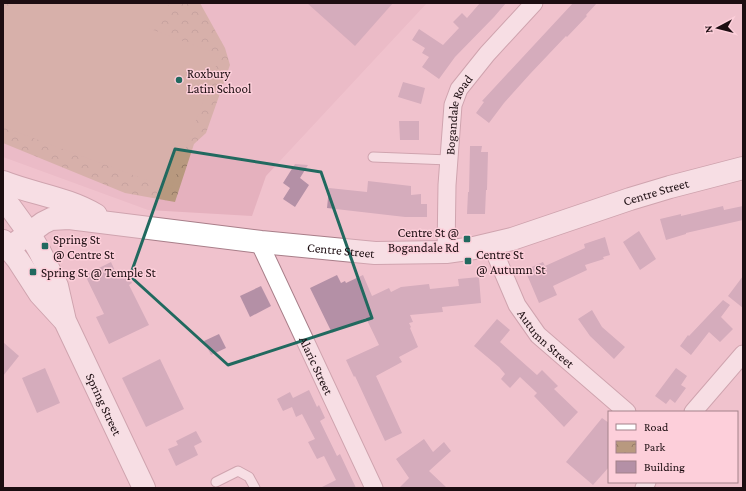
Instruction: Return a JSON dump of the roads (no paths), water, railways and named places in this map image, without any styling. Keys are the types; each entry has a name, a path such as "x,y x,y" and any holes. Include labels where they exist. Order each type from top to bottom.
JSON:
{"main road":[{"name":"Centre Street","path":"5,248 51,219 79,218 259,242 375,253 446,252 491,244 545,228 630,199 743,168"},
{"path":"3,182 30,192 85,208 109,222"},
{"path":"3,200 8,204 29,233"},
{"name":"Spring Street","path":"29,233 57,286 65,321 144,488"},
{"name":"Spring Street","path":"5,248 40,294 65,321"}],"street":[{"name":"Bogandale Road","path":"446,252 447,185 453,104 459,89 487,54 534,3"},
{"name":"Alaric Street","path":"259,242 374,488"},
{"name":"Autumn Street","path":"491,244 517,304 538,335 626,411"},
{"path":"694,411 743,354"}],"lane":[{"path":"373,157 449,160"},
{"path":"216,482 238,471 249,477 255,488"}],"place":[{"name":"Roxbury Latin School","path":"179,80"},
{"name":"Centre St @ Bogandale Rd","path":"467,239"},
{"name":"Spring St @ Centre St","path":"45,246"},
{"name":"Centre St @ Autumn St","path":"468,261"},
{"name":"Spring St @ Temple St","path":"33,272"}]}
